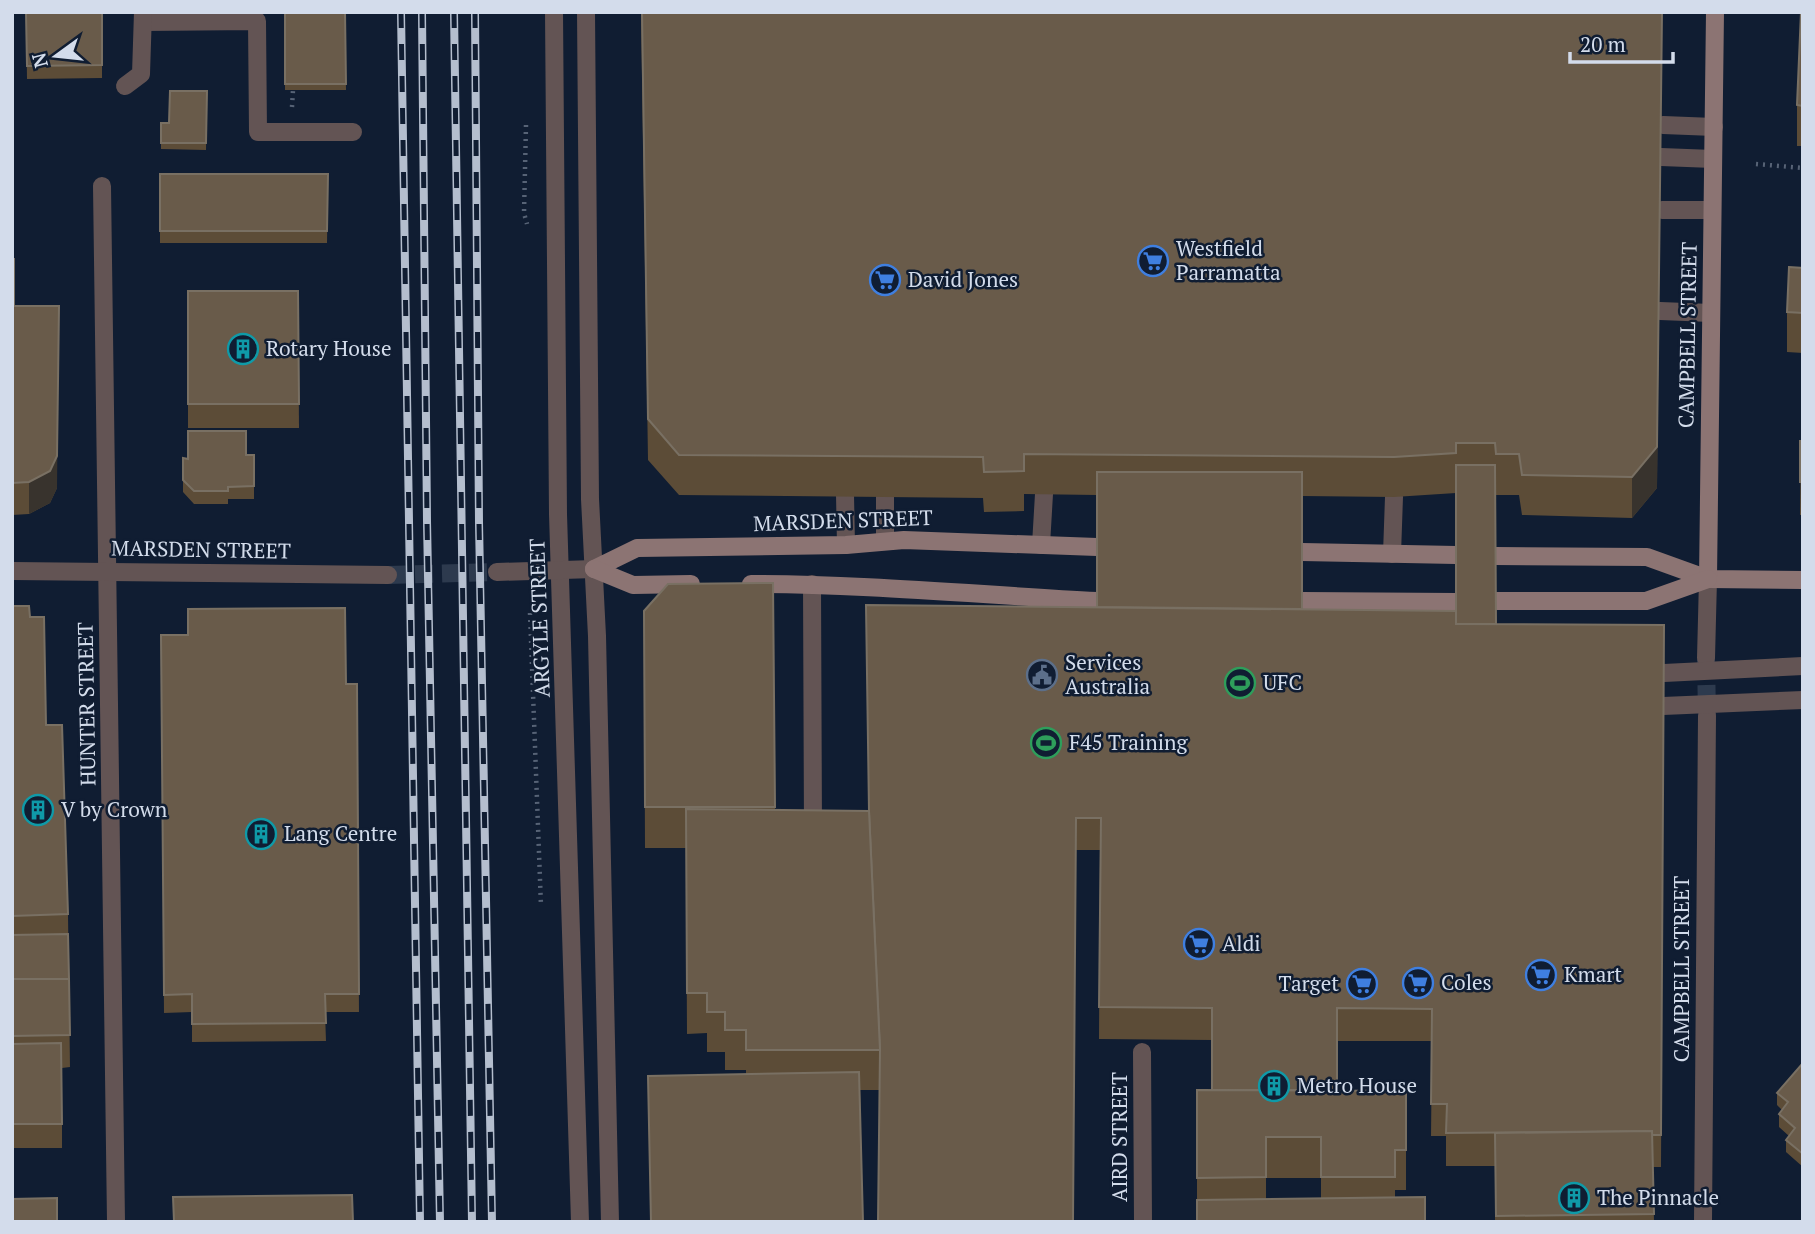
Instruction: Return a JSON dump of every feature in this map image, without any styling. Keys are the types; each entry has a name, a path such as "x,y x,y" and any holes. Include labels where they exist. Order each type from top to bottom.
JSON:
{"main road":[{"name":"CAMPBELL STREET","path":"1708,579 1715,12"},
{"name":"MARSDEN STREET","path":"594,569 637,548 846,545 885,541 1097,547"},
{"path":"1302,552 1456,555"},
{"path":"1495,556 1647,557 1708,579 1803,580"},
{"name":"MARSDEN STREET","path":"594,569 633,584 709,584"},
{"path":"1495,601 1646,601 1708,579"},
{"path":"735,584 812,584 1097,601"},
{"path":"1302,601 1456,601"}],"street":[{"name":"ARGYLE STREET","path":"554,12 561,570 580,1222"},
{"path":"586,12 590,499 610,1222"},
{"path":"125,86 141,74 143,17 257,21 258,132 353,132"},
{"path":"1663,125 1713,127"},
{"path":"1661,157 1713,159"},
{"name":"HUNTER STREET","path":"102,186 117,1222"},
{"path":"1662,210 1712,210"},
{"path":"1660,311 1711,313"},
{"path":"1041,545 1044,494"},
{"path":"845,495 846,545"},
{"path":"885,495 885,541"},
{"path":"1392,554 1394,497"},
{"name":"MARSDEN STREET","path":"497,572 594,569"},
{"name":"MARSDEN STREET","path":"12,571 388,575"},
{"name":"CAMPBELL STREET","path":"1706,658 1708,579"},
{"path":"812,584 814,843"},
{"path":"1664,673 1793,669 1803,666"},
{"path":"1663,706 1803,700"},
{"name":"CAMPBELL STREET","path":"1703,1222 1707,716"},
{"name":"AIRD STREET","path":"1142,1052 1143,1222"}],"path":[{"path":"1756,164 1803,168"}],"building":[{"path":"26,12 102,12 102,65 27,66"},
{"path":"285,12 345,12 346,84 285,84"},
{"name":"Westfield Parramatta","path":"642,12 1662,12 1657,447 1632,477 1522,475 1519,454 1496,454 1495,443 1456,443 1456,453 1394,457 1024,454 1024,471 984,472 983,457 679,455 648,419"},
{"path":"1803,12 1803,106 1797,105"},
{"path":"170,91 207,91 206,143 161,143 161,123 169,123"},
{"path":"160,174 328,174 327,231 160,231"},
{"path":"14,259 14,306 12,306"},
{"path":"1789,267 1803,268 1803,313 1787,312"},
{"name":"Rotary House","path":"188,291 298,291 299,404 188,404"},
{"path":"12,306 59,306 57,456 50,471 29,482 12,483"},
{"path":"1803,372 1803,414 1802,414"},
{"path":"188,431 246,431 246,455 254,455 254,486 228,487 228,491 194,491 183,480 183,458 188,459"},
{"path":"1800,441 1803,441 1803,482 1800,482"},
{"path":"1456,465 1495,465 1496,624 1456,624"},
{"path":"1097,472 1302,472 1302,609 1097,607"},
{"path":"773,583 775,807 645,807 644,611 668,584"},
{"path":"866,605 1456,611 1456,624 1664,625 1661,1135 1652,1135 1652,1131 1446,1133 1447,1104 1431,1104 1432,1009 1337,1008 1337,1090 1212,1090 1212,1008 1099,1007 1101,818 1076,818 1073,1222 878,1222 880,1050 869,811"},
{"name":"V by Crown","path":"12,606 29,606 30,617 44,617 46,725 62,725 68,914 12,916"},
{"name":"Lang Centre","path":"345,608 346,684 357,684 359,994 325,994 326,1023 192,1024 192,994 164,995 161,635 188,635 188,609"},
{"path":"686,809 869,811 880,1050 746,1050 746,1030 725,1030 725,1012 707,1012 707,993 687,993"},
{"path":"68,934 69,979 12,979 12,935"},
{"path":"12,979 69,979 70,1035 12,1036"},
{"path":"61,1043 62,1124 12,1124 12,1044"},
{"path":"1803,1063 1803,1154 1786,1140 1795,1128 1779,1114 1788,1102 1777,1093"},
{"path":"859,1072 863,1222 651,1222 648,1076"},
{"path":"1197,1090 1406,1091 1406,1150 1395,1150 1395,1177 1321,1177 1321,1137 1266,1137 1266,1177 1197,1178"},
{"path":"1652,1131 1654,1214 1496,1216 1495,1133"},
{"path":"352,1195 353,1222 169,1222 174,1221 173,1197"},
{"path":"1425,1197 1425,1222 1197,1222 1197,1200"},
{"path":"57,1198 57,1222 12,1222 12,1199"}],"tunnel":[{"path":"388,575 497,572"},
{"path":"1706,658 1707,716"}],"railway":[{"path":"401,12 420,1222"},
{"path":"422,12 427,521 440,1222"},
{"path":"454,12 472,1222"},
{"path":"475,12 479,522 492,1222"}],"place":[{"name":"Westfield Parramatta","path":"1153,261"},
{"name":"David Jones","path":"885,280"},
{"name":"Rotary House","path":"243,349"},
{"name":"Services Australia","path":"1042,675"},
{"name":"UFC","path":"1240,683"},
{"name":"F45 Training","path":"1046,743"},
{"name":"V by Crown","path":"38,810"},
{"name":"Lang Centre","path":"261,834"},
{"name":"Aldi","path":"1199,944"},
{"name":"Kmart","path":"1541,975"},
{"name":"Coles","path":"1418,983"},
{"name":"Target","path":"1362,984"},
{"name":"Metro House","path":"1274,1086"},
{"name":"The Pinnacle","path":"1574,1198"}]}
